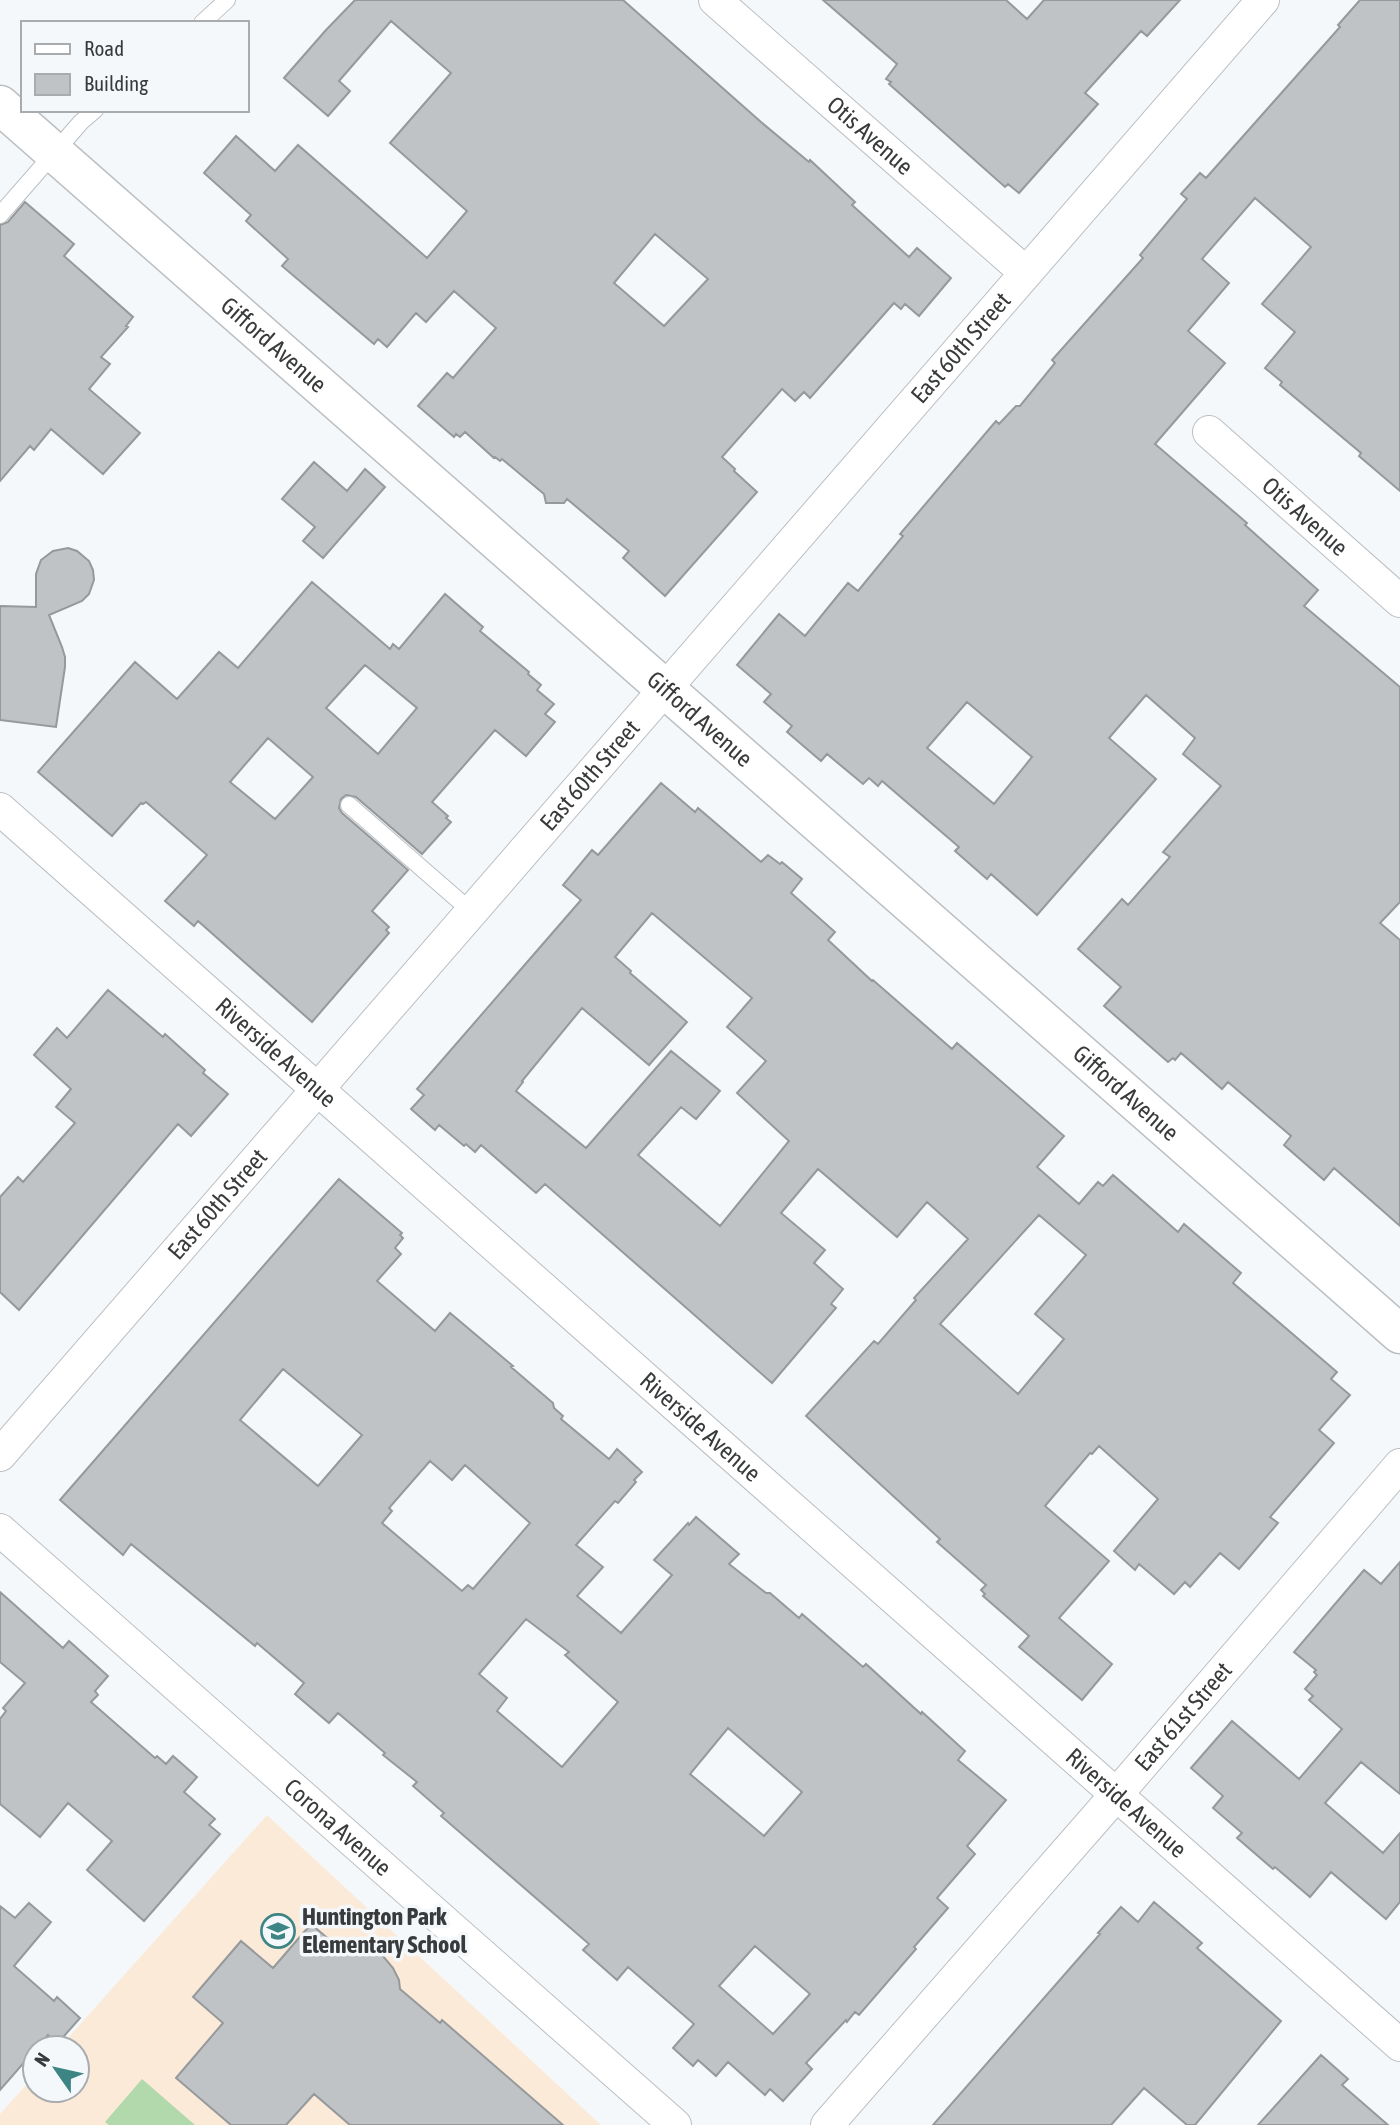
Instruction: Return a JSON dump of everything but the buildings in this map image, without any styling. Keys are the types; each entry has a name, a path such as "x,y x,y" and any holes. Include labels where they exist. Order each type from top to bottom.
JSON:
{"street":[{"name":"Otis Avenue","path":"715,0 1026,272"},
{"name":"East 60th Street","path":"0,1455 1263,0"},
{"name":"Gifford Avenue","path":"0,105 1400,1334"},
{"name":"Otis Avenue","path":"1209,432 1400,601"},
{"name":"Riverside Avenue","path":"0,809 1400,2045"},
{"name":"East 61st Street","path":"827,2125 1400,1465"},
{"name":"Corona Avenue","path":"0,1530 676,2125"}],"lane":[{"path":"204,21 227,0"},
{"path":"0,215 93,112"},
{"path":"349,805 472,912"}],"shaded area":[{"name":"Huntington Park Elementary School","path":"267,1815 601,2125 0,2125 0,2114 21,2091 21,2104 91,2104 91,2034 71,2034"}],"green space":[{"path":"142,2079 195,2125 109,2125 105,2122"}],"place":[{"name":"Huntington Park Elementary School","path":"278,1931"}]}
